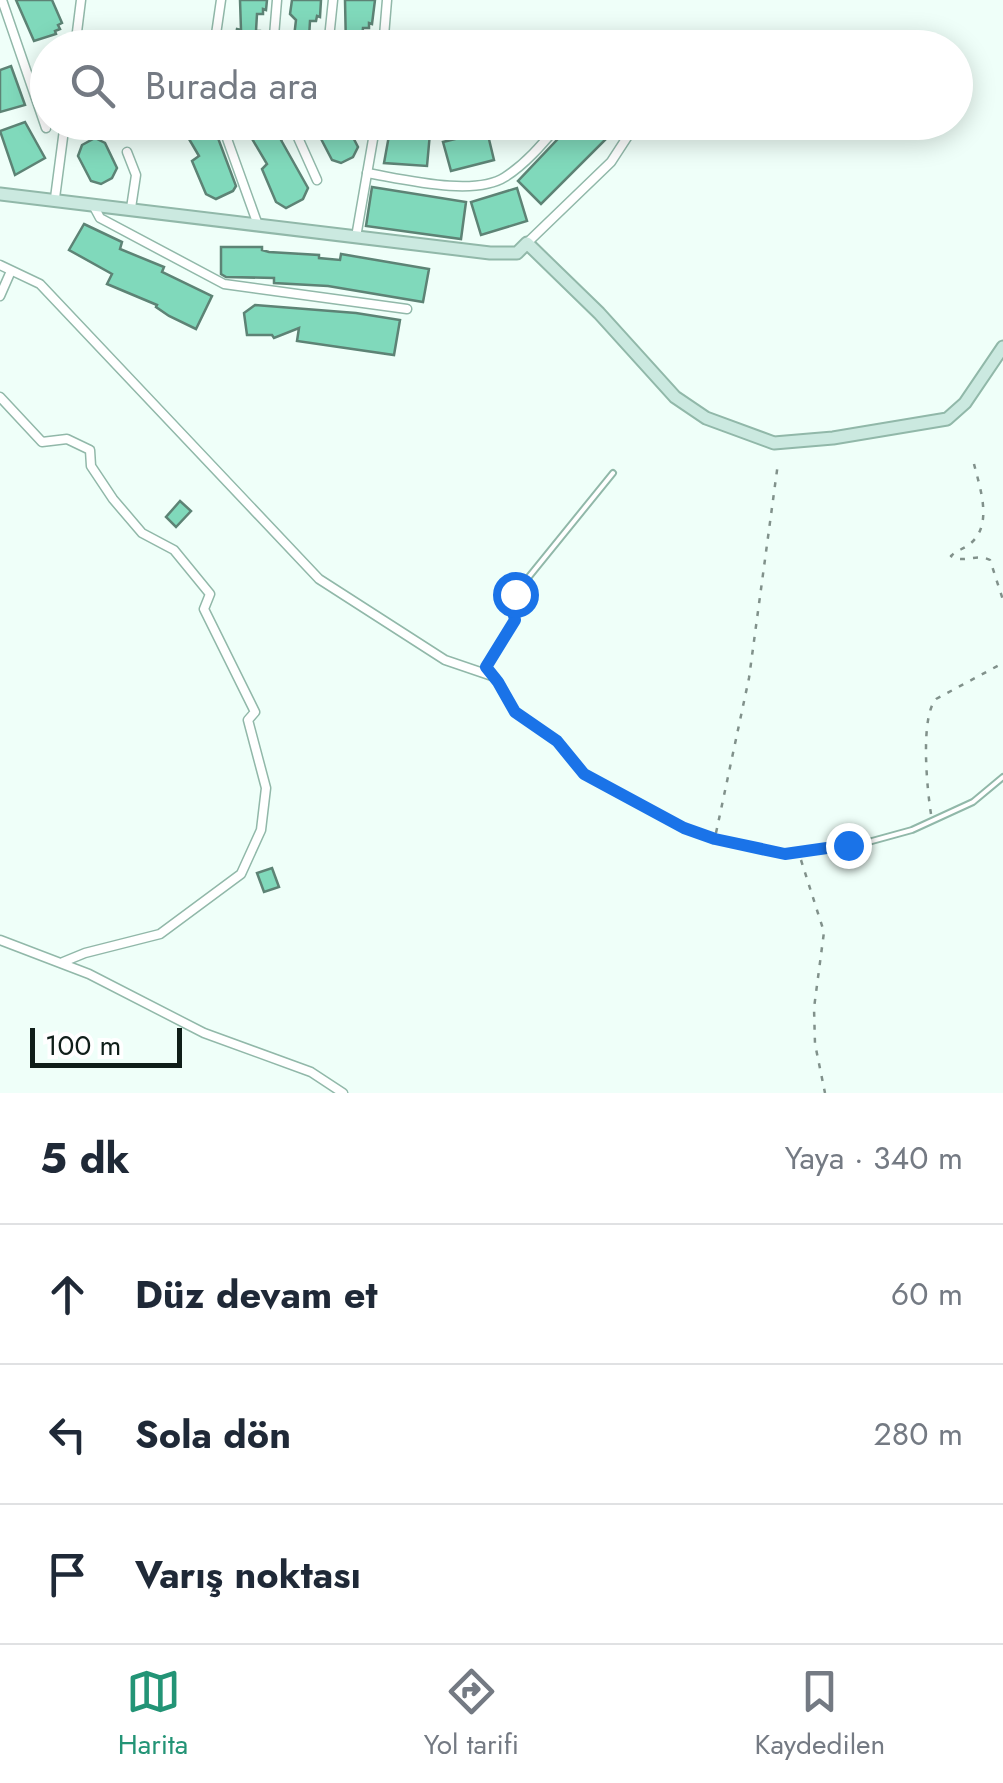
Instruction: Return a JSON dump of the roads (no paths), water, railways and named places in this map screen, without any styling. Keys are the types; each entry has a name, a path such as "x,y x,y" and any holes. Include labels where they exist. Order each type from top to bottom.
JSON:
{"street":[{"path":"2,0 30,82"},
{"path":"77,30 81,0"},
{"path":"217,30 221,0"},
{"path":"274,30 277,0"},
{"path":"330,30 333,0"},
{"path":"384,30 387,0"},
{"path":"0,40 14,35"},
{"path":"54,198 62,140"},
{"path":"227,140 258,225"},
{"path":"299,140 317,180"},
{"path":"356,238 373,140"},
{"path":"367,174 442,184 492,184 505,178 545,140"},
{"path":"0,194 490,254 517,253 612,162 626,140"},
{"path":"128,152 136,176 131,208"},
{"path":"91,203 100,218 224,284 408,309"},
{"path":"527,243 599,313 675,397 706,418 774,443 833,438 947,419 965,403 1003,347"},
{"path":"0,265 40,284 319,579 445,660 492,676"},
{"path":"0,296 11,270"},
{"path":"0,397 42,442 66,439 90,450 90,466 112,500 142,533 174,550 210,594 204,609 255,712 248,720 266,788 260,830 241,874 160,934 63,962"},
{"path":"0,940 63,962 204,1032 311,1072 343,1093"}],"lane":[{"path":"613,473 515,594 511,603 515,620 486,663 515,712 557,741 584,774 684,828 769,852 799,853 872,841 932,821 984,794 1003,777"}]}
